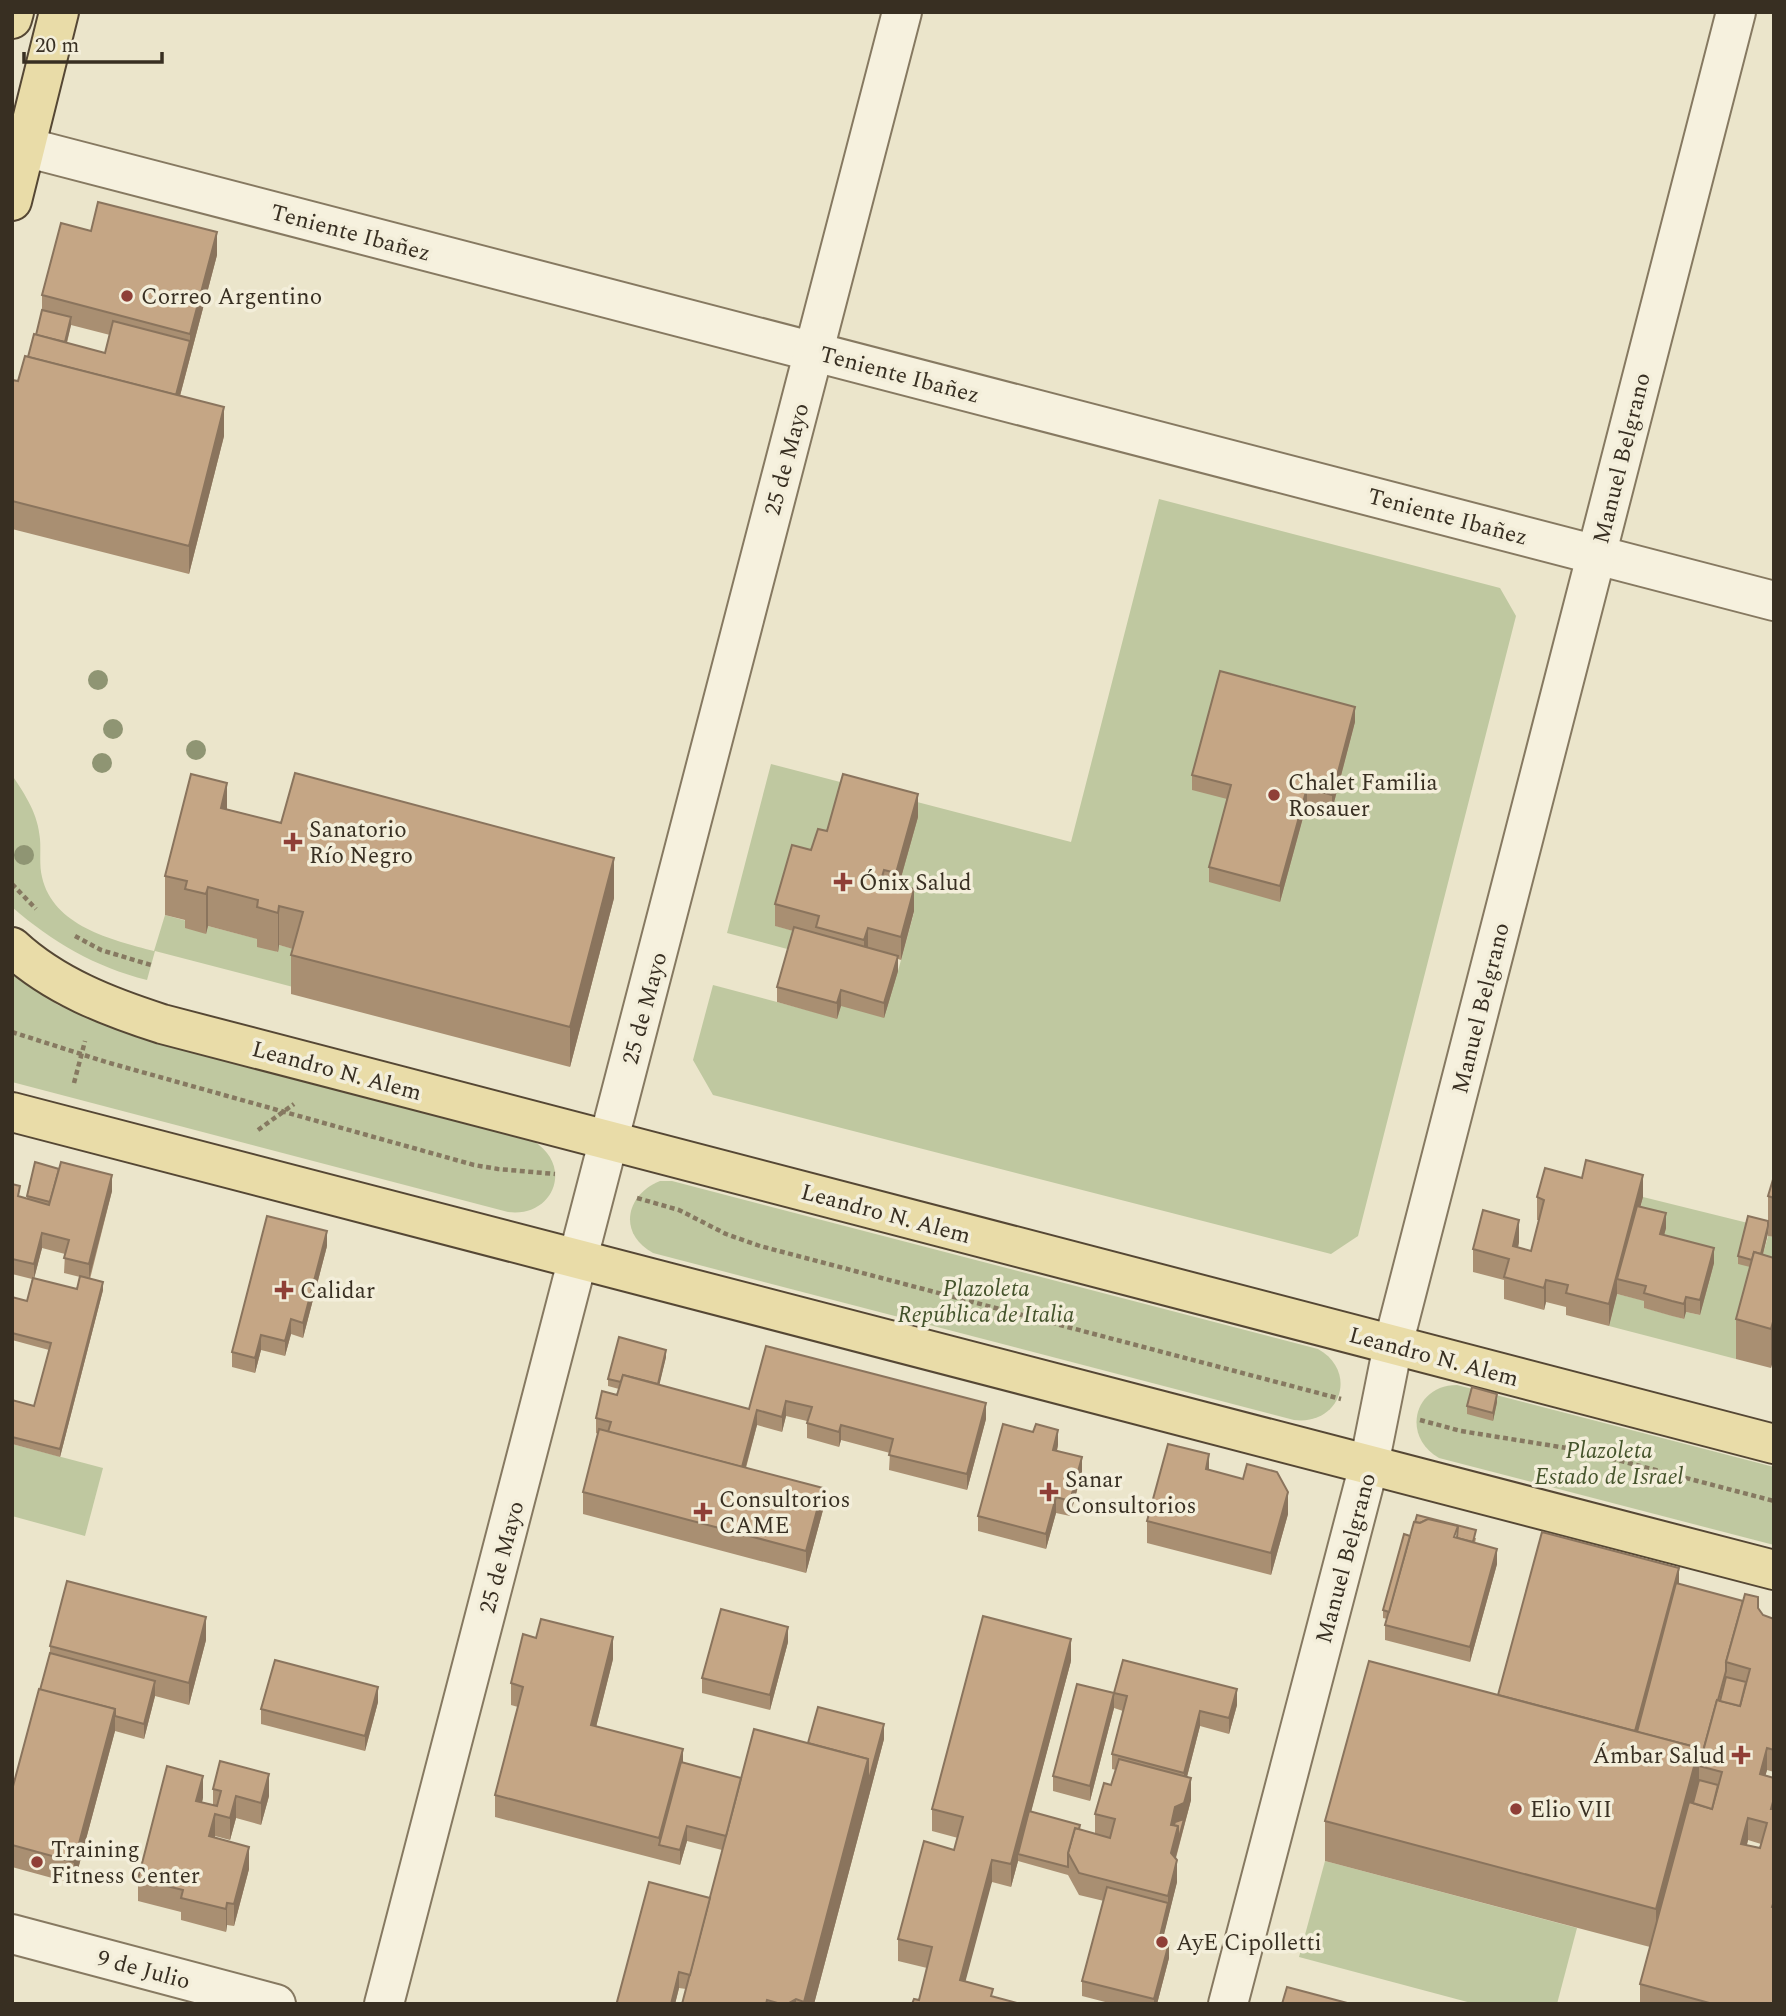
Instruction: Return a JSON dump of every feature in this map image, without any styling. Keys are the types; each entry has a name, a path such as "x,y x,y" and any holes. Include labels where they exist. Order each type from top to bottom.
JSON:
{"main road":[{"path":"12,19 14,12"},
{"path":"12,201 59,12"},
{"name":"Leandro N. Alem","path":"12,947 88,997 162,1024 1774,1444"},
{"path":"12,1112 1774,1570"}],"street":[{"name":"25 de Mayo","path":"384,2004 902,12"},
{"name":"Manuel Belgrano","path":"1228,2004 1370,1465 1393,1345 1736,12"},
{"name":"Teniente Ibañez","path":"26,148 1774,601"},
{"name":"9 de Julio","path":"12,1934 276,2004"}],"path":[{"path":"12,884 39,911"},
{"path":"67,931 101,950 151,965"},
{"path":"72,1090 88,1028"},
{"path":"12,1032 81,1055 480,1166 555,1174"},
{"path":"249,1136 304,1097"},
{"path":"636,1198 679,1210 726,1234 760,1246 1338,1399"},
{"path":"1416,1419 1461,1431 1578,1450 1774,1501"}],"green space":[{"path":"1159,499 1500,588 1516,616 1358,1236 1331,1254 713,1095 693,1060 713,985 837,1018 841,1006 898,971 914,912 827,853 776,926 819,938 791,950 727,933 771,764 1071,842","holes":["1355,722 1332,809 1307,803 1280,901 1231,800"]},
{"path":"12,775 37,821 41,872 48,894 58,908 71,919 103,936 154,951 165,915 187,921 206,934 208,926 258,939 277,952 279,945 303,951 293,987 155,951 147,980 110,968 75,952 27,920 12,907"},
{"path":"12,975 58,1005 100,1022 533,1141 546,1151 553,1163 553,1188 537,1207 524,1212 508,1212 12,1082"},
{"name":"Plazoleta República de Italia","path":"660,1181 672,1181 1318,1349 1331,1359 1338,1371 1341,1383 1339,1395 1333,1406 1323,1415 1310,1420 1294,1420 653,1253 634,1236 630,1215 639,1195"},
{"path":"1643,1197 1748,1223 1759,1269 1768,1236 1774,1237 1774,1297 1736,1359 1609,1326 1617,1294 1646,1301 1645,1308 1684,1319 1686,1312 1700,1315 1713,1264 1637,1221"},
{"name":"Plazoleta Estado de Israel","path":"1457,1385 1774,1467 1774,1545 1439,1458 1427,1449 1420,1437 1418,1413 1422,1402 1431,1393 1442,1387"},
{"path":"12,1444 103,1468 85,1536 12,1516"},
{"path":"1325,1861 1577,1928 1557,2004 1475,2004 1299,1957"}],"building":[{"name":"Correo Argentino","path":"98,202 217,232 190,334 42,295 61,223 91,231"},
{"path":"42,310 71,317 65,342 36,335"},
{"path":"113,321 190,341 176,395 28,357 34,334 105,353"},
{"path":"25,356 224,407 189,546 12,501 12,380 18,381"},
{"name":"Chalet Familia Rosauer","path":"1220,671 1355,707 1332,795 1307,788 1280,886 1209,867 1231,785 1192,775"},
{"path":"295,773 614,858 570,1027 291,955 303,912 279,906 278,913 257,907 258,900 208,887 206,894 185,889 187,881 165,876 191,774 227,783 221,808 281,823"},
{"name":"Ónix Salud","path":"843,774 918,794 896,873 884,870 881,880 914,889 901,937 868,928 864,940 816,927 819,916 775,904 792,845 811,850 818,829 827,831"},
{"path":"794,927 898,956 884,1003 841,990 837,1003 777,987"},
{"path":"1586,1160 1643,1175 1609,1304 1566,1293 1568,1285 1546,1280 1544,1288 1504,1277 1509,1259 1473,1249 1483,1210 1519,1220 1513,1246 1531,1251 1544,1200 1537,1197 1545,1168 1582,1178"},
{"path":"35,1162 59,1169 50,1202 27,1196"},
{"path":"61,1162 112,1175 89,1264 64,1258 69,1240 42,1233 34,1264 12,1259 12,1184 20,1186 18,1196 49,1205"},
{"path":"1774,1176 1774,1198 1768,1196"},
{"path":"1637,1206 1666,1213 1660,1234 1714,1248 1700,1300 1686,1297 1684,1304 1672,1301 1644,1293 1646,1286 1617,1279"},
{"name":"Calidar","path":"267,1216 327,1231 303,1323 291,1319 285,1341 261,1335 255,1358 232,1352"},
{"path":"1748,1216 1768,1221 1761,1254 1754,1252 1752,1260 1738,1256"},
{"path":"1754,1252 1774,1258 1774,1318 1771,1329 1736,1319"},
{"path":"80,1276 103,1282 60,1449 12,1437 12,1400 34,1406 51,1343 12,1333 12,1297 27,1301 33,1278 77,1289"},
{"path":"619,1337 666,1350 658,1384 623,1375 621,1382 608,1379"},
{"path":"766,1346 986,1403 967,1474 889,1455 893,1439 841,1425 839,1432 807,1423 812,1407 786,1401 782,1417 757,1410 742,1467 608,1432 611,1422 596,1418 602,1391 617,1395 623,1375 749,1409"},
{"path":"1472,1387 1497,1394 1493,1413 1467,1406"},
{"path":"1003,1424 1033,1432 1036,1424 1058,1430 1053,1450 1082,1457 1070,1501 1056,1497 1046,1534 978,1516"},
{"name":"Consultorios CAME","path":"599,1429 823,1488 806,1551 583,1492"},
{"path":"1168,1444 1209,1454 1206,1469 1243,1479 1247,1464 1277,1472 1288,1492 1271,1553 1147,1521"},
{"path":"1417,1515 1476,1530 1473,1542 1457,1538 1458,1526 1428,1519 1415,1522"},
{"path":"1428,1519 1458,1526 1454,1537 1497,1549 1470,1647 1385,1625 1414,1522 1420,1523"},
{"path":"1542,1532 1679,1568 1635,1731 1498,1695"},
{"path":"1404,1534 1410,1536 1389,1612 1383,1610"},
{"path":"67,1581 206,1617 189,1683 50,1646"},
{"path":"1676,1583 1743,1601 1699,1766 1699,1748 1637,1732"},
{"path":"1745,1594 1758,1597 1758,1608 1763,1615 1774,1619 1774,1750 1767,1748 1760,1774 1774,1778 1771,1809 1774,1809 1774,2004 1713,2004 1640,1984 1689,1802 1712,1809 1722,1772 1699,1766 1717,1700 1740,1706 1750,1669 1726,1662","holes":["1748,1818 1767,1823 1760,1848 1741,1844"]},
{"path":"721,1609 788,1627 770,1695 702,1678"},
{"path":"983,1616 1071,1639 1011,1864 992,1860 960,1980 993,1989 991,1996 1021,2004 912,2004 914,1999 919,2000 932,1947 898,1939 924,1841 954,1850 963,1817 932,1809"},
{"path":"541,1619 613,1637 591,1725 683,1749 659,1838 495,1795 523,1687 511,1683 523,1634 536,1638"},
{"path":"50,1653 155,1681 144,1724 115,1716 115,1709 40,1690"},
{"path":"275,1660 378,1687 365,1736 261,1709"},
{"path":"1123,1660 1237,1689 1229,1718 1200,1711 1184,1773 1112,1754 1127,1696 1114,1693"},
{"name":"Elio VII","path":"1369,1661 1699,1748 1656,1909 1325,1821"},
{"path":"1726,1677 1746,1682 1740,1706 1720,1701"},
{"path":"1077,1684 1114,1693 1090,1786 1053,1776"},
{"path":"39,1689 115,1709 74,1862 12,1845 12,1790"},
{"path":"818,1707 884,1724 868,1783 868,1759 808,1743"},
{"path":"754,1729 868,1759 804,2002 796,1999 787,2004 767,2000 766,2004 682,2004"},
{"path":"1119,1759 1191,1778 1184,1803 1175,1807 1171,1825 1178,1826 1171,1853 1177,1860 1168,1896 1079,1873 1068,1853 1075,1828 1110,1838 1115,1819 1095,1814 1104,1783 1111,1785"},
{"path":"220,1761 269,1774 261,1803 236,1796 230,1818 215,1814 209,1836 249,1847 234,1904 227,1903 226,1909 181,1898 183,1890 138,1879 167,1766 203,1776 196,1801 217,1806 221,1791 213,1789"},
{"path":"681,1762 741,1778 726,1836 687,1826 680,1850 659,1845"},
{"path":"1699,1780 1718,1785 1712,1809 1693,1803"},
{"path":"1029,1811 1080,1825 1079,1829 1075,1828 1068,1853 1068,1867 1018,1854"},
{"path":"1184,1819 1178,1841 1178,1826 1174,1825"},
{"path":"649,1882 710,1898 690,1975 679,1972 671,2004 618,2004 617,2002"},
{"path":"1107,1887 1168,1903 1159,1940 1169,1943 1154,1999 1082,1981"},
{"path":"1287,1987 1351,2004 1282,2004"}],"place":[{"name":"Correo Argentino","path":"127,296"},
{"name":"Chalet Familia Rosauer","path":"1274,795"},
{"name":"Sanatorio Río Negro","path":"293,842"},
{"name":"Ónix Salud","path":"843,882"},
{"name":"Calidar","path":"284,1290"},
{"name":"Sanar Consultorios","path":"1049,1492"},
{"name":"Consultorios CAME","path":"703,1512"},
{"name":"Ámbar Salud","path":"1741,1755"},
{"name":"Elio VII","path":"1516,1809"},
{"name":"Training Fitness Center","path":"37,1862"},
{"name":"AyE Cipolletti","path":"1162,1942"}]}
